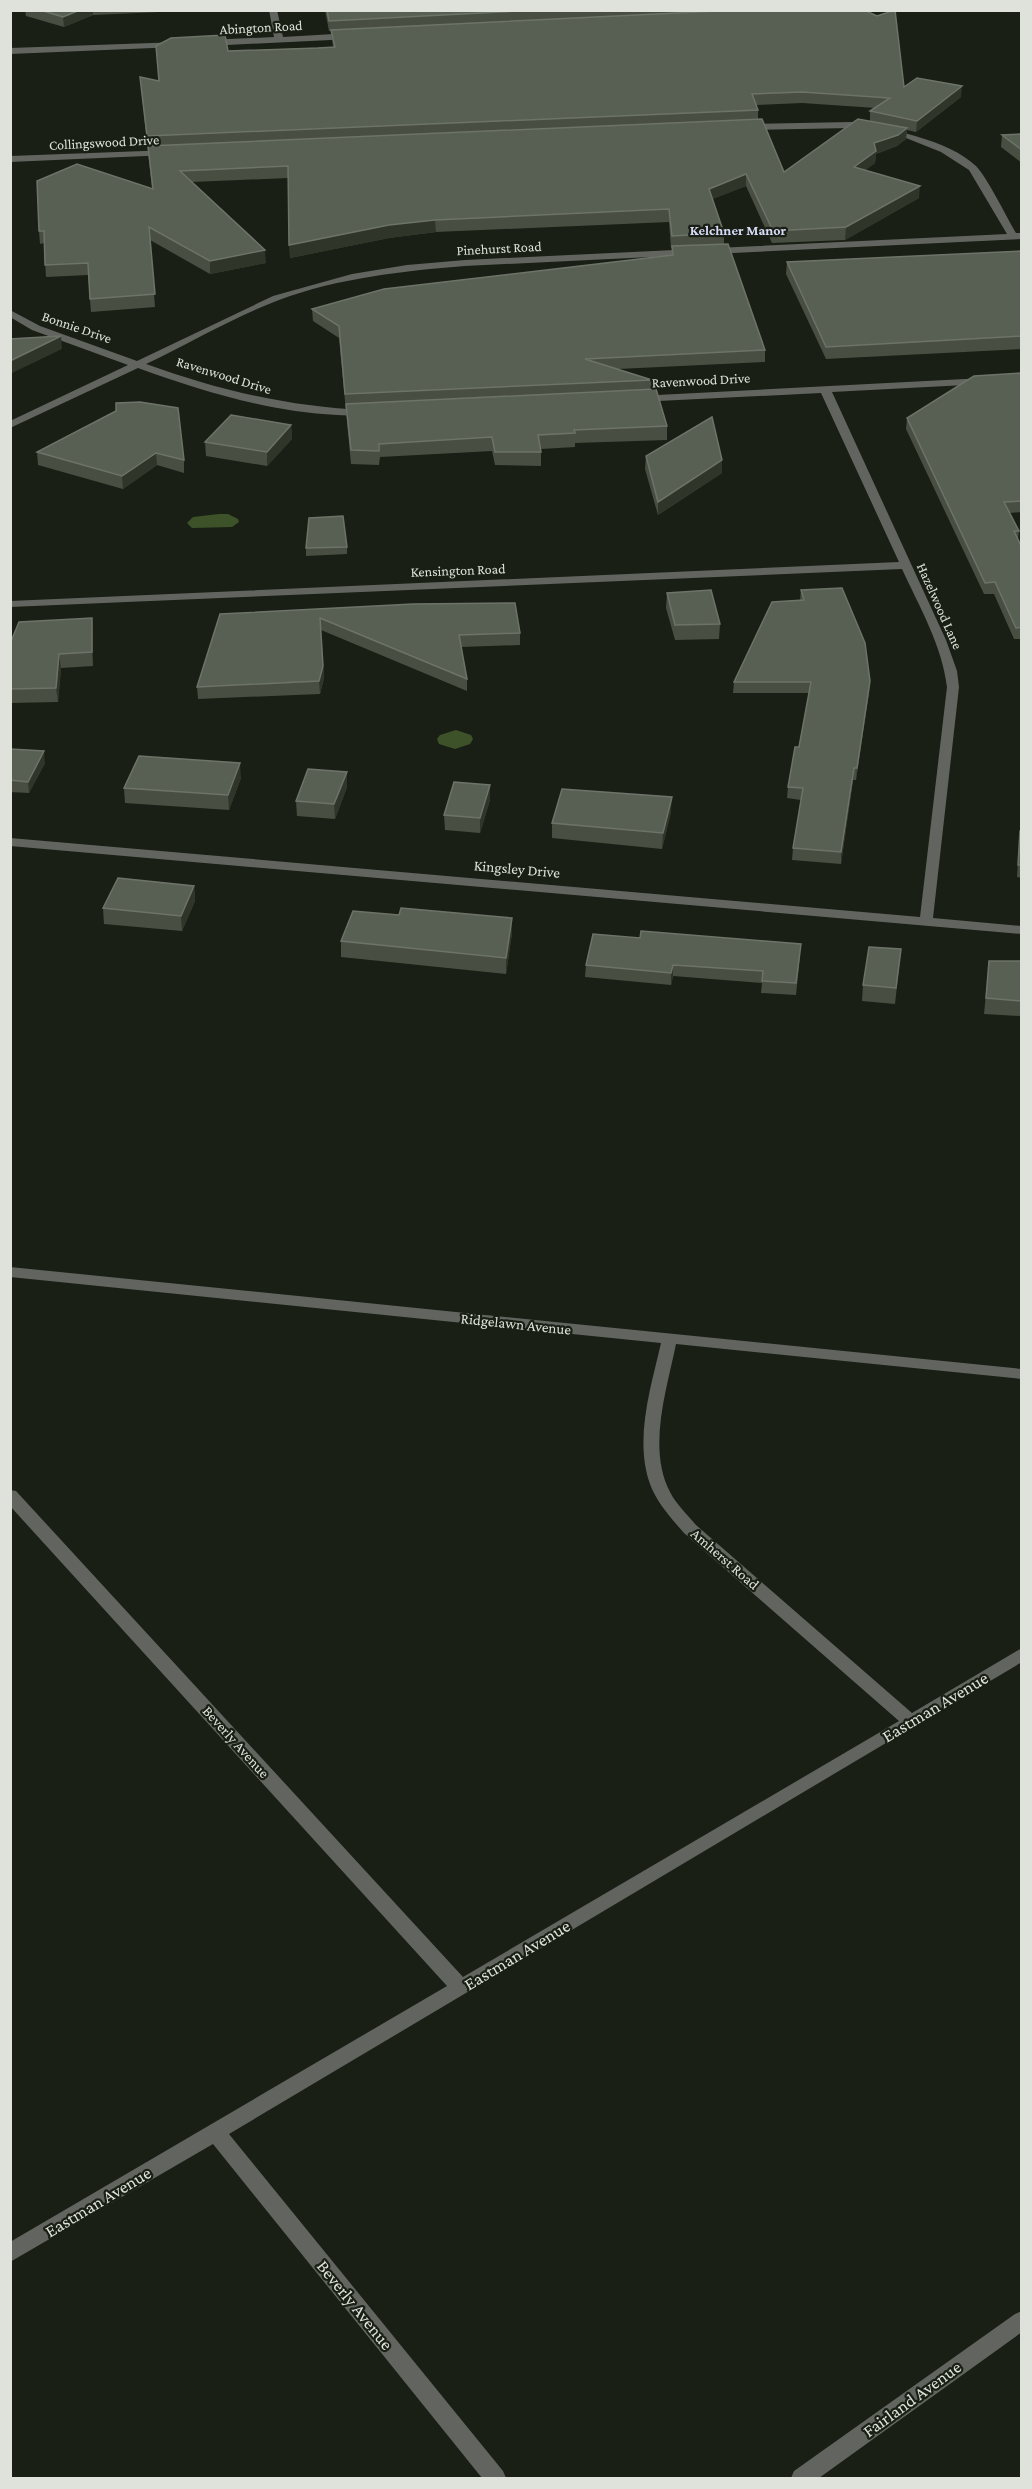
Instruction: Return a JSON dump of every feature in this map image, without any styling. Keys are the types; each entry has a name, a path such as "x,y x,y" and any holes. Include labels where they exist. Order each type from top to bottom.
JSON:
{"street":[{"path":"273,10 279,39"},
{"name":"Abington Road","path":"198,43 361,36"},
{"path":"10,51 186,43"},
{"path":"740,127 851,125 903,134 944,150 973,168 1017,236"},
{"name":"Collingswood Drive","path":"10,159 178,152"},
{"name":"Pinehurst Road","path":"10,425 137,362 276,298 326,283 398,269 465,263 1017,236"},
{"name":"Bonnie Drive","path":"10,314 36,328 137,362"},
{"name":"Ravenwood Drive","path":"137,362 253,402 325,412 375,412"},
{"name":"Ravenwood Drive","path":"624,399 1022,379"},
{"name":"Hazelwood Lane","path":"825,389 940,640 951,670 952,687 926,922"},
{"name":"Kensington Road","path":"10,604 906,565"},
{"name":"Kingsley Drive","path":"10,842 1022,930"},
{"name":"Ridgelawn Avenue","path":"10,1272 1022,1374"},
{"name":"Amherst Road","path":"669,1339 650,1448 658,1483 671,1507 690,1529 911,1722"},
{"name":"Beverly Avenue","path":"10,1496 461,1988"},
{"name":"Eastman Avenue","path":"10,2253 911,1722 1022,1654"},
{"name":"Beverly Avenue","path":"215,2132 495,2478"},
{"name":"Fairland Avenue","path":"802,2478 1022,2320"}],"shaded area":[{"path":"228,514 238,519 239,522 232,527 192,528 187,523 193,517"},
{"path":"456,730 471,735 473,739 470,744 455,749 439,744 437,739 440,735"}],"building":[{"path":"40,10 80,10 63,17"},
{"path":"327,10 537,10 329,21"},
{"path":"739,10 864,10 877,16 895,10 904,87 917,78 962,86 917,121 870,111 890,98 802,92 752,94 758,110 147,136 140,77 159,81 156,46 171,38 225,35 228,51 318,48 335,47 331,30"},
{"path":"762,119 784,172 858,119 907,128 898,135 874,143 876,151 854,167 920,186 846,227 773,231 746,174 709,189 724,233 672,236 669,209 435,220 389,225 289,245 288,166 180,171 265,250 210,261 149,227 155,294 90,299 88,263 45,265 44,231 39,231 37,181 77,164 153,189 148,146"},
{"path":"1022,134 1022,150 1002,135"},
{"path":"728,244 765,350 585,359 652,380 345,394 339,326 312,309 384,289 673,255 672,246"},
{"path":"1022,251 1022,336 826,347 787,262"},
{"path":"61,336 10,361 10,339"},
{"path":"1022,373 1022,501 1004,502 1019,531 1014,531 1022,548 1022,627 1016,628 995,582 985,583 907,418 974,376"},
{"path":"656,389 667,426 574,430 575,433 538,435 541,452 495,452 492,437 379,444 379,451 351,450 346,404"},
{"path":"140,402 178,408 184,460 156,453 122,476 37,452 116,411 116,403"},
{"path":"231,415 291,425 267,452 205,442"},
{"path":"712,417 722,460 658,502 646,456"},
{"path":"343,516 347,547 306,548 309,518"},
{"path":"842,588 865,643 870,681 857,768 854,768 841,852 793,848 803,788 788,787 795,747 799,747 811,682 734,682 772,602 804,600 801,590"},
{"path":"711,590 720,624 675,625 667,593"},
{"path":"515,603 520,633 459,635 467,679 320,618 323,666 319,681 197,687 220,614 413,604"},
{"path":"92,618 92,652 59,654 56,688 10,689 10,644 19,622"},
{"path":"10,749 44,751 28,782 10,780"},
{"path":"139,756 240,763 228,795 124,788"},
{"path":"308,769 347,772 334,804 296,801"},
{"path":"454,782 490,785 480,818 444,815"},
{"path":"562,789 672,797 663,833 552,823"},
{"path":"1020,831 1022,831 1022,865 1018,865"},
{"path":"118,878 194,886 181,916 103,908"},
{"path":"401,908 512,918 506,958 341,941 353,911 399,915"},
{"path":"641,931 801,944 796,983 762,981 763,971 673,965 671,973 586,965 593,934 640,938"},
{"path":"869,947 901,949 896,988 863,985"},
{"path":"989,961 1022,961 1022,1001 986,998"}],"district":[{"name":"Kelchner Manor","path":"738,230"}]}
